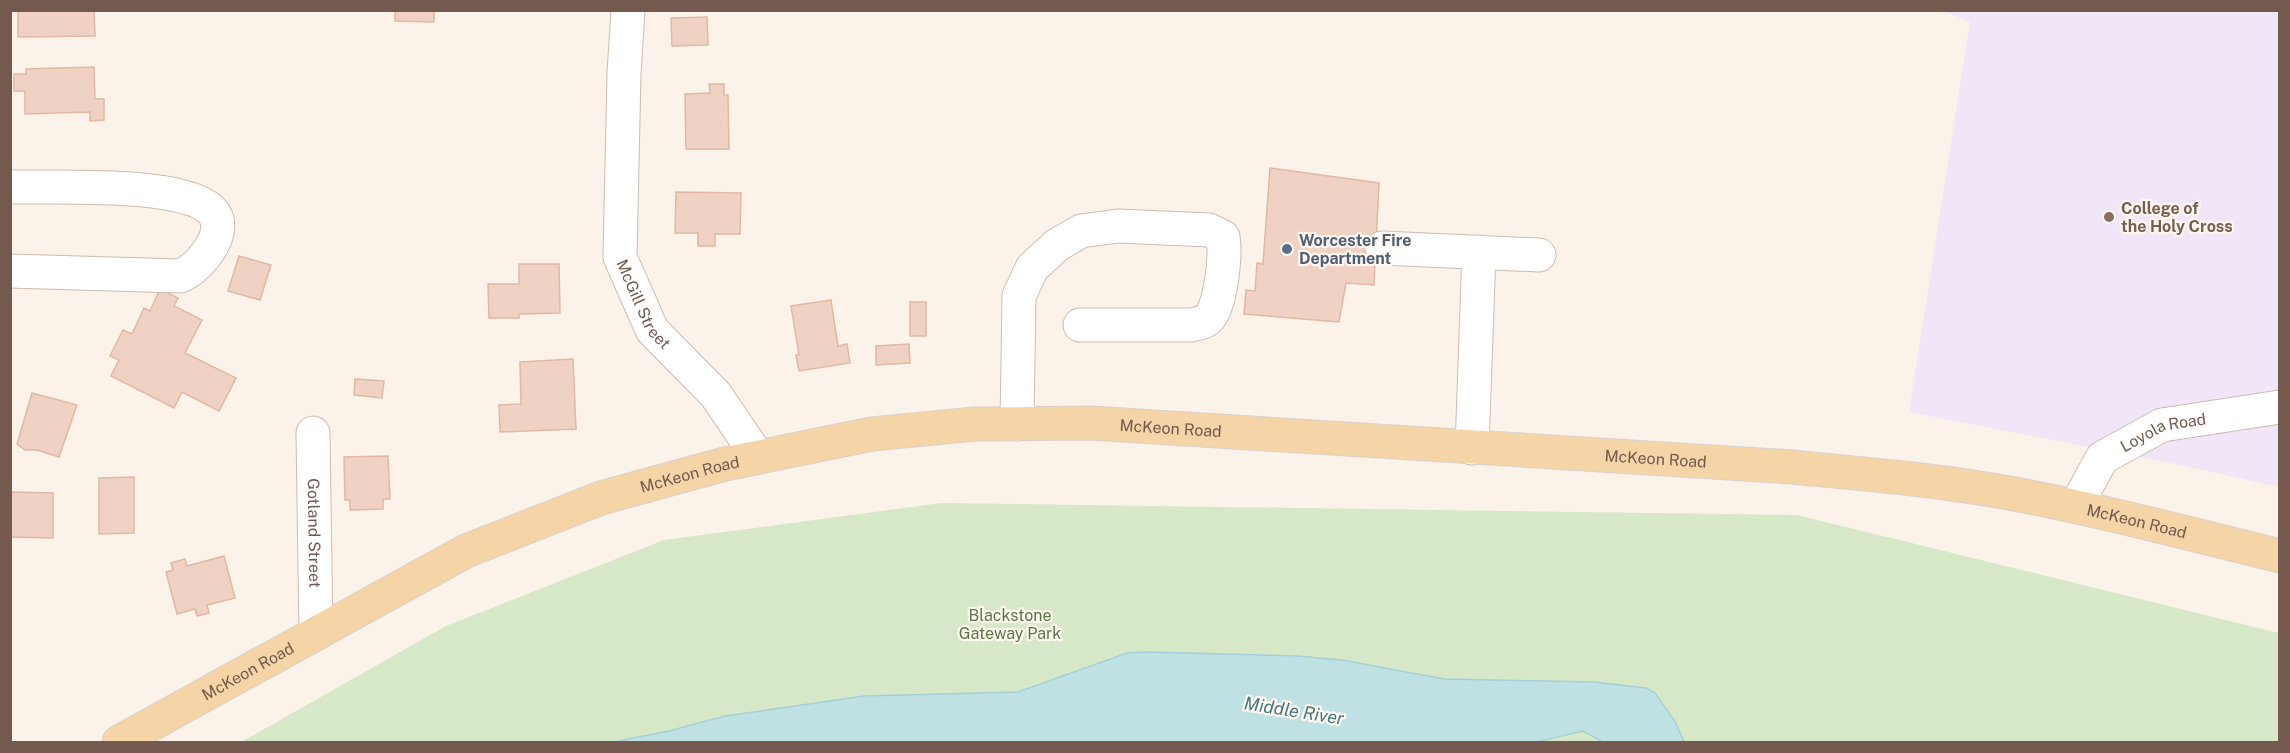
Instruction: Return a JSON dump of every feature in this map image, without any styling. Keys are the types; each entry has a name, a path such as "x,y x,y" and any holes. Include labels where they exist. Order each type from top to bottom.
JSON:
{"main road":[{"name":"McKeon Road","path":"119,742 466,551 601,498 758,457 872,434 975,424 1091,423 1792,467 1854,473 1939,482 2076,506 2280,556"}],"street":[{"name":"McGill Street","path":"628,10 624,73 620,257 652,330 716,395 758,457"},
{"path":"10,187 153,189 194,199 212,211 218,222 214,243 206,255 189,273 180,276 10,271"},
{"path":"1017,424 1019,296 1032,268 1057,245 1081,231 1118,226 1209,230 1223,237 1225,250 1216,311 1207,321 1191,325 1080,325"},
{"path":"1382,248 1539,255"},
{"path":"1472,448 1479,252"},
{"name":"Loyola Road","path":"2076,506 2102,458 2162,425 2280,407"},
{"name":"Gotland Street","path":"313,433 316,633"}],"shaded area":[{"name":"College of the Holy Cross","path":"1944,11 2279,11 2279,487 2180,465 1909,412 1970,22"}],"green space":[{"name":"Blackstone Gateway Park","path":"941,503 1797,515 2279,633 2279,742 241,742 446,626 664,540"}],"water":[{"name":"Middle River","path":"1127,653 1297,656 1342,660 1444,679 1594,682 1646,688 1655,693 1676,723 1684,742 1603,742 1583,731 1536,742 613,742 669,731 725,716 864,696 1018,692"}],"building":[{"path":"18,10 94,10 95,36 18,37"},
{"path":"395,10 434,10 434,22 395,21"},
{"path":"707,17 708,45 672,46 671,18"},
{"path":"94,67 95,99 104,99 104,120 90,121 90,112 25,114 25,91 14,91 14,74 26,74 26,69"},
{"path":"709,84 724,84 724,95 728,95 729,149 686,149 685,94 710,93"},
{"path":"1270,168 1379,183 1374,285 1346,283 1339,322 1244,314 1246,290 1255,291 1257,263 1263,264"},
{"path":"676,192 741,193 740,234 715,234 715,246 698,246 698,233 675,233"},
{"path":"239,256 271,265 260,300 228,291"},
{"path":"519,264 559,264 560,313 519,314 519,318 489,318 488,284 519,284"},
{"path":"160,289 178,298 174,306 202,320 185,353 236,378 219,411 182,392 174,408 111,376 119,360 110,356 123,330 132,334 144,308 150,311"},
{"path":"831,300 838,346 847,344 850,363 799,371 796,355 799,355 791,306"},
{"path":"910,302 926,302 926,336 910,336"},
{"path":"909,344 910,363 876,365 876,346"},
{"path":"573,359 576,429 500,432 499,405 521,404 520,362"},
{"path":"355,379 384,381 382,398 354,395"},
{"path":"32,393 77,405 59,457 37,450 25,450 17,444"},
{"path":"388,456 390,499 383,499 383,509 350,510 350,500 345,500 344,457"},
{"path":"134,477 134,533 99,534 99,478"},
{"path":"10,492 53,493 53,538 10,537"},
{"path":"224,556 235,598 207,605 209,613 197,616 195,609 177,614 166,572 173,570 171,563 185,559 187,566"}],"place":[{"name":"College of the Holy Cross","path":"2109,217"},
{"name":"Worcester Fire Department","path":"1287,249"}]}
